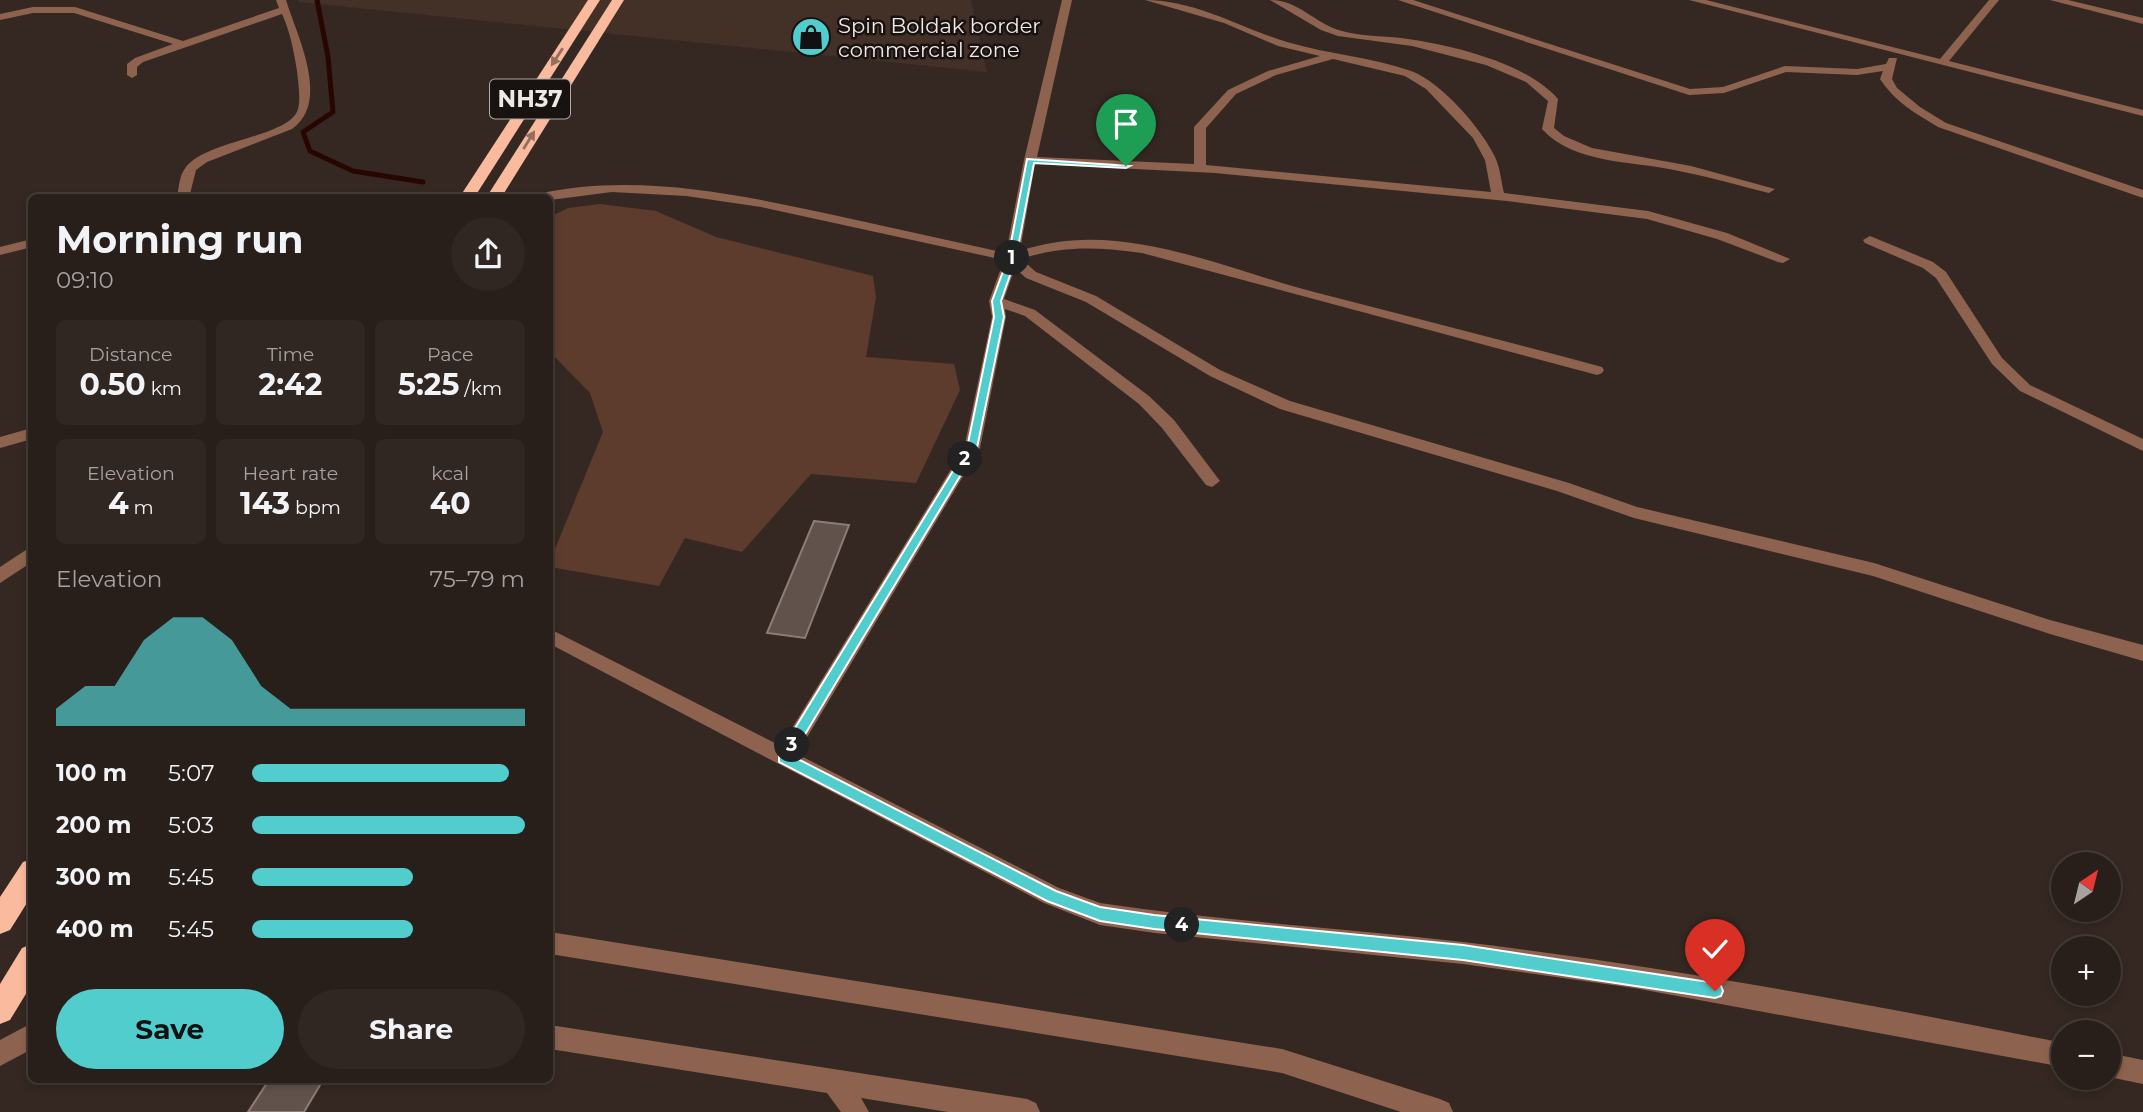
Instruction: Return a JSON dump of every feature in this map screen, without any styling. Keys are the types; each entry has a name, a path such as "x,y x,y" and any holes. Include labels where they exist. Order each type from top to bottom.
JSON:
{"highway":[{"name":"NH37","path":"469,194 594,0"},
{"name":"NH37","path":"496,194 618,0"},
{"path":"0,921 28,877"},
{"path":"0,1010 28,964"}],"street":[{"path":"26,11 31,0"},
{"path":"784,758 972,448 999,317 996,301 1012,258 1030,160 1067,0"},
{"path":"1150,0 1228,21 1282,44 1409,74 1430,87 1478,136 1491,160 1498,197"},
{"path":"1275,0 1300,10 1334,32 1412,43 1476,60 1528,79 1549,91 1554,101 1548,129 1559,140 1606,155 1664,164 1769,189"},
{"path":"1404,0 1689,92 1724,90 1785,69 1857,72 1889,67"},
{"path":"1694,0 2143,113"},
{"path":"1943,62 1994,0"},
{"path":"2055,0 2143,21"},
{"path":"132,75 131,66 139,60 282,5 291,21 304,78 304,112 294,125 206,157 191,168 184,194"},
{"path":"0,17 48,8 75,10 183,44"},
{"path":"1899,51 1889,67 1886,79 1893,90 1941,125 2143,194"},
{"path":"1200,169 1200,127 1232,92 1272,73 1332,56"},
{"path":"1030,160 1200,169 1498,197 1648,215 1722,236 1783,259"},
{"path":"553,194 569,190 645,187 754,201 1012,258 1031,275 1101,304 1214,373 1285,405 1563,487 1634,512 1874,570 2050,627 2143,653"},
{"path":"1870,240 1927,265 1941,275 1997,361 2025,388 2143,446"},
{"path":"1012,258 1041,248 1066,244 1098,243 1142,249 1597,370"},
{"path":"0,251 28,244"},
{"path":"996,301 1030,313 1144,400 1186,444 1212,481"},
{"path":"0,443 28,434"},
{"path":"0,576 28,555"},
{"path":"553,638 1052,896 1100,914 1154,922 1463,953 1634,977 2051,1053"},
{"path":"553,943 1282,1061 1403,1105 1440,1112"},
{"path":"0,1054 28,1037"},
{"path":"553,1037 1027,1112"},
{"path":"2121,1067 2143,1072"},
{"path":"833,1081 856,1112"}],"shaded area":[{"name":"Spin Boldak border commercial zone","path":"971,0 987,72 299,2"},
{"path":"600,204 656,211 716,237 873,276 876,297 866,357 954,364 960,390 916,483 811,474 742,552 685,538 659,586 553,568 553,554 603,432 590,393 553,355 553,216 568,208"}],"building":[{"path":"814,521 849,525 805,638 767,633"},
{"path":"267,1083 321,1083 304,1112 248,1112"}],"waterway":[{"path":"317,0 328,57 333,112 303,132 310,151 353,171 423,182"}],"place":[{"name":"Spin Boldak border commercial zone","path":"811,37"}],"route":[{"path":"1126,166 1030,160 1012,258 996,301 999,317 972,448 784,758 1052,896 1100,914 1154,922 1463,953 1715,991"}]}
